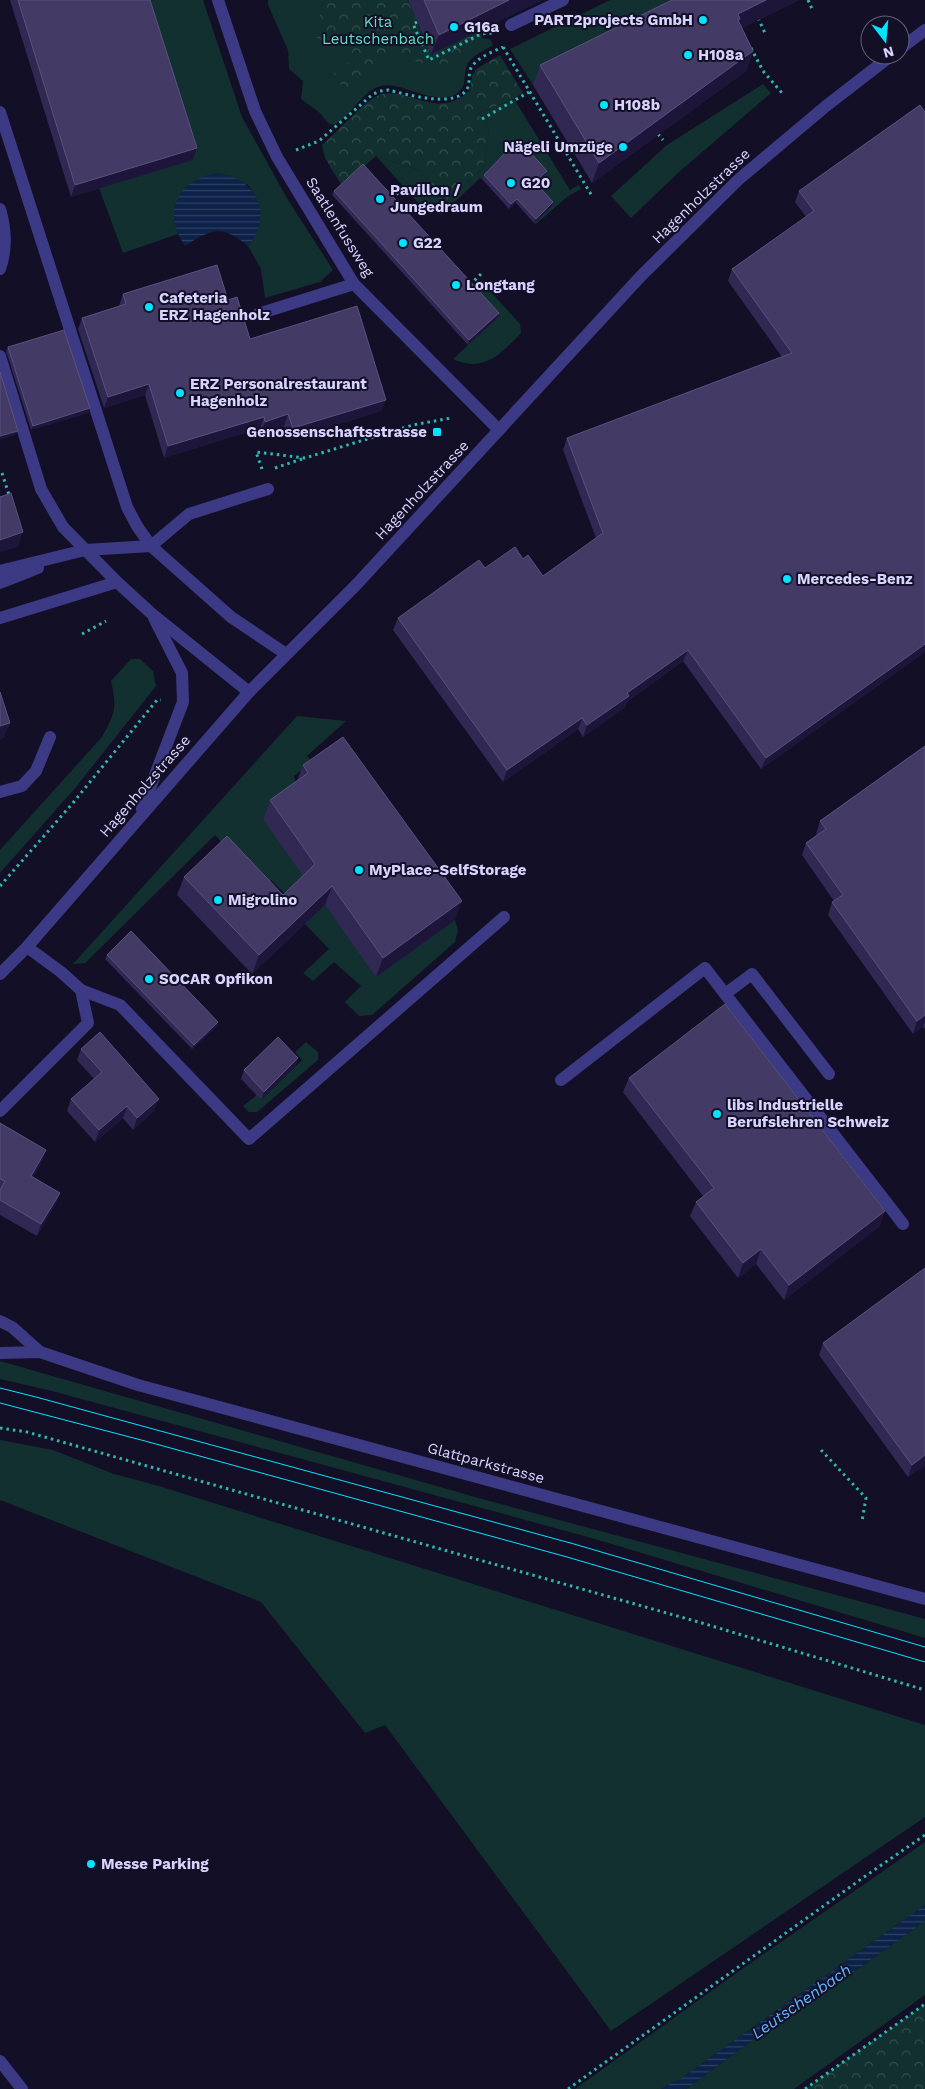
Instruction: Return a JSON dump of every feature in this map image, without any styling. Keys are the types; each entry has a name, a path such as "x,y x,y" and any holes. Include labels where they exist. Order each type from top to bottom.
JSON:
{"street":[{"name":"Saatlenfussweg","path":"218,0 255,111 277,157 354,284 499,430"},
{"path":"511,25 563,0"},
{"path":"910,41 925,30"},
{"name":"Hagenholzstrasse","path":"0,974 27,947 249,692 363,578 641,276 738,180 826,106 879,65"},
{"path":"0,112 127,507 137,526 151,546 231,617 286,654"},
{"path":"0,209 4,223 0,268"},
{"path":"258,314 354,284"},
{"path":"0,356 41,489 62,527 152,614 249,692"},
{"path":"0,571 85,550 151,546 189,514 268,489"},
{"path":"0,583 85,550"},
{"path":"0,618 117,582"},
{"path":"138,818 183,702 182,673 152,614"},
{"path":"0,792 22,786 36,771 50,738"},
{"path":"27,947 61,972 80,990 120,1005 249,1139 504,917"},
{"path":"561,1080 705,968 903,1224"},
{"path":"725,994 752,974 829,1074"},
{"path":"0,1111 88,1023 80,990"},
{"name":"Glattparkstrasse","path":"0,1321 12,1327 40,1352"},
{"name":"Glattparkstrasse","path":"0,1353 40,1352 138,1385 925,1599"},
{"path":"0,2061 22,2089"}],"path":[{"path":"808,0 812,9"},
{"path":"754,10 765,33"},
{"path":"417,22 412,24 429,60 481,34 494,33 511,25"},
{"path":"494,33 565,148 592,196"},
{"path":"747,42 763,71 782,93"},
{"path":"277,157 319,141 373,94 380,91 388,90 443,100 464,93 468,87 471,68 478,60 503,47"},
{"path":"482,119 529,92"},
{"path":"658,134 662,140"},
{"path":"391,200 400,191"},
{"path":"469,286 482,273"},
{"path":"273,469 413,425 451,418"},
{"path":"268,489 256,452 305,458"},
{"path":"2,474 11,502"},
{"path":"82,634 106,620"},
{"path":"0,886 72,804 157,700"},
{"path":"0,1428 37,1435 702,1623 925,1690"},
{"path":"821,1450 866,1498 862,1521"},
{"path":"568,2089 925,1835"},
{"path":"805,2089 925,2004"}],"green space":[{"path":"142,0 203,0 242,117 288,200 333,270 320,282 265,298 261,269 248,246 257,231 259,207 247,184 180,194 175,214 178,234 123,253 99,188"},
{"path":"268,0 369,0 348,42 441,65 480,38 490,39 493,45 470,60 466,67 463,87 456,94 438,98 390,85 381,86 368,93 345,117 333,125 328,123 320,113 301,99 303,81 289,69 288,50 268,5"},
{"name":"Kita Leutschenbach","path":"325,0 408,0 431,54 480,31 483,39 480,38 441,68 395,56 347,88 336,82 334,72 352,61 352,48 347,47 342,54 313,35"},
{"path":"610,0 705,0 533,85 510,49"},
{"path":"500,55 523,93 514,99 478,113 489,131 483,168 447,202 419,170 376,156 342,186 325,158 322,145 365,104 377,96 388,93 433,103 445,103 457,99 470,90 472,77 476,69"},
{"path":"763,84 771,93 679,172 631,218 611,196 667,145"},
{"path":"514,99 570,190 579,185 581,189 567,197 536,224 534,223 551,206 489,173 482,179 480,178 441,215 436,210 429,211 422,207 376,156 419,170 447,202 483,168 489,131 478,113"},
{"path":"481,281 520,324 521,333 498,355 491,359 483,363 464,363 453,359 468,345 472,290"},
{"path":"131,659 140,659 153,671 156,686 76,787 0,873 0,850 102,737 114,710 111,681"},
{"path":"297,716 346,721 307,756 313,762 294,776 377,976 455,920 458,930 455,942 372,1015 359,1016 345,1002 361,986 334,962 313,981 303,973 329,949 305,924 291,900 271,880 265,885 260,885 215,835 85,963 73,964"},
{"path":"306,1042 318,1052 318,1060 257,1112 249,1112 243,1106 257,1095 261,1100 302,1060 295,1052"},
{"path":"0,1361 475,1497 925,1619 925,1638 595,1539 52,1391 0,1379"},
{"path":"0,1440 53,1450 114,1474 159,1486 925,1725 925,1817 611,2031 385,1725 365,1733 261,1602 0,1500"},
{"path":"925,1842 925,1905 676,2082 674,2081 661,2089 575,2089 735,1974"},
{"path":"925,1921 925,1995 794,2089 686,2089 765,2031 819,1997"},
{"path":"925,2004 925,2089 805,2089"}],"water":[{"path":"217,173 230,176 242,182 257,199 260,210 260,222 256,234 248,246 231,234 216,231 202,236 185,246 178,233 175,221 174,210 177,199 183,190 192,183"},
{"name":"Leutschenbach","path":"925,1905 925,1921 819,1997 765,2031 686,2089 661,2089 674,2081 676,2082"}],"building":[{"path":"18,0 150,0 197,148 75,185"},
{"path":"424,0 509,0 439,35"},
{"path":"672,0 766,0 738,14 740,19 738,20 753,51 599,163 540,65"},
{"path":"920,105 925,112 925,644 766,758 688,650 627,693 629,696 587,725 582,718 507,770 398,618 479,560 485,568 515,547 523,559 528,555 543,576 603,533 567,438 792,353 732,269 814,211 799,191"},
{"name":"G20","path":"521,142 547,171 535,182 553,202 536,219 517,199 511,204 484,175 507,151 508,153"},
{"name":"G22","path":"363,164 499,313 469,340 334,191"},
{"path":"217,265 228,300 237,297 250,339 357,306 386,400 293,428 288,414 265,422 264,417 168,446 149,384 108,397 82,318 126,304 123,294"},
{"path":"64,330 90,408 33,426 8,347"},
{"path":"0,372 18,431 0,436"},
{"path":"11,493 23,532 0,540 0,497"},
{"path":"0,692 10,723 0,726"},
{"path":"343,737 462,901 383,958 332,886 259,955 184,877 227,836 283,895 315,864 270,800 308,773 303,765"},
{"path":"925,746 925,1015 917,1021 832,902 843,895 806,843 826,829 820,821"},
{"path":"131,931 218,1022 194,1045 107,955"},
{"path":"725,1004 885,1211 789,1285 761,1249 743,1263 696,1202 714,1188 629,1078"},
{"path":"100,1032 159,1099 137,1118 127,1106 99,1130 71,1099 102,1072 81,1049"},
{"path":"278,1037 298,1058 264,1092 244,1070"},
{"path":"0,1123 46,1150 31,1176 60,1193 41,1224 0,1200 0,1190 5,1181 0,1179"},
{"path":"925,1268 925,1455 912,1465 823,1343"}],"tram line":[{"path":"0,1388 574,1544 925,1647"},
{"path":"0,1403 567,1557 925,1662"}],"place":[{"name":"PART2projects GmbH","path":"703,20"},
{"name":"G16a","path":"454,27"},
{"name":"H108a","path":"688,55"},
{"name":"H108b","path":"604,105"},
{"name":"Nägeli Umzüge","path":"623,147"},
{"name":"G20","path":"511,183"},
{"name":"Pavillon / Jungedraum","path":"380,199"},
{"name":"G22","path":"403,243"},
{"name":"Longtang","path":"456,285"},
{"name":"Cafeteria ERZ Hagenholz","path":"149,307"},
{"name":"ERZ Personalrestaurant Hagenholz","path":"180,393"},
{"name":"Genossenschaftsstrasse","path":"437,432"},
{"name":"Mercedes-Benz","path":"787,579"},
{"name":"MyPlace-SelfStorage","path":"359,870"},
{"name":"Migrolino","path":"218,900"},
{"name":"SOCAR Opfikon","path":"149,979"},
{"name":"libs Industrielle Berufslehren Schweiz","path":"717,1114"},
{"name":"Messe Parking","path":"91,1864"}]}
